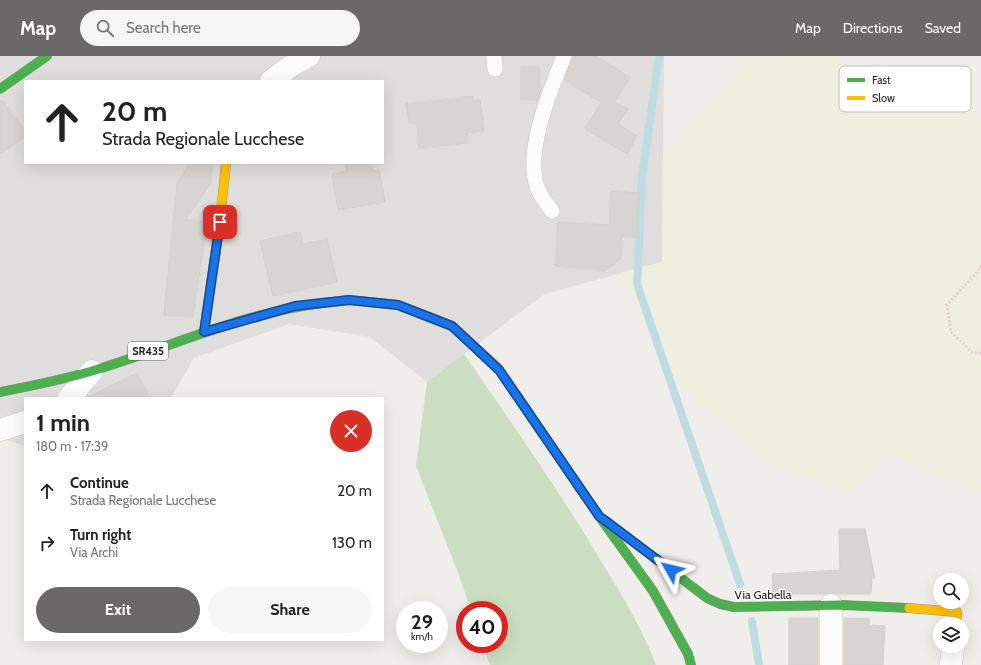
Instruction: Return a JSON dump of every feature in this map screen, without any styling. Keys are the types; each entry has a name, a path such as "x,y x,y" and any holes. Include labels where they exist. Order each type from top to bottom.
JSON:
{"main road":[{"path":"0,89 47,56"},
{"path":"204,332 220,222 226,164"},
{"name":"SR435","path":"0,392 92,371 204,332 295,306 349,300 398,305 452,326 499,370 599,516 653,591 688,654 691,665"},
{"name":"Via Gabella","path":"599,516 707,598 720,604 734,607 831,605 897,607 957,612 957,617"}],"street":[{"path":"272,80 291,66 309,56"},
{"path":"70,397 92,371"},
{"path":"0,430 24,422"},
{"path":"831,605 831,665"},
{"path":"952,665 953,653"}],"lane":[{"path":"552,211 538,188 533,166 542,113 564,56"}],"path":[{"path":"981,265 977,272 947,305 952,332 972,352 981,353"}],"shaded area":[{"path":"0,56 664,56 662,262 545,294 427,382 370,337 289,324 194,358 172,397 24,397 24,446 0,438"}],"green space":[{"path":"773,56 837,56 850,66 839,66 839,112 971,112 971,108 981,119 981,491 885,454 852,494 765,460 666,373 620,273 662,262 663,152 748,61"},
{"path":"464,354 534,456 585,535 631,612 656,665 490,665 485,653 508,653 508,601 468,601 416,466 427,382"}],"building":[{"path":"573,56 596,56 630,77 615,102 628,109 618,124 637,136 627,154 585,129 601,102 564,80"},
{"path":"521,67 540,67 540,92 538,100 521,100"},
{"path":"473,96 473,101 480,100 484,131 467,133 468,143 419,148 417,123 409,123 406,104"},
{"path":"0,101 3,101 24,130 24,138 0,154"},
{"path":"189,164 213,164 211,183 185,220 207,222 193,317 164,315 177,183"},
{"path":"345,164 372,164 373,171 379,170 385,202 338,210 332,174 346,171"},
{"path":"611,191 639,193 636,238 622,237 621,258 605,271 555,266 558,222 609,225"},
{"path":"300,232 303,244 327,239 337,282 273,296 260,241"},
{"path":"137,373 149,397 88,397"},
{"path":"839,529 865,529 875,578 872,578 871,594 773,594 772,574 840,570"},
{"path":"789,618 818,618 818,665 789,665"},
{"path":"844,618 870,619 869,625 885,626 883,665 844,665"}],"waterway":[{"path":"659,56 642,177 637,284 740,584"},
{"path":"752,621 759,665"}],"traffic: fast":[{"path":"0,89 47,56"},
{"path":"0,392 58,380 92,371 235,322 264,314 324,303"},
{"path":"516,394 599,516 653,591 688,654 691,665"},
{"path":"606,521 707,598 720,604 734,607 842,605 909,608"}],"traffic: slow":[{"path":"204,332 220,222 226,164"},
{"path":"324,303 349,300 398,305 452,326 499,369 516,394"},
{"path":"909,608 957,612 957,617"}],"route":[{"path":"220,222 204,332 295,306 349,300 398,305 452,326 499,370 599,516 671,570"}]}
